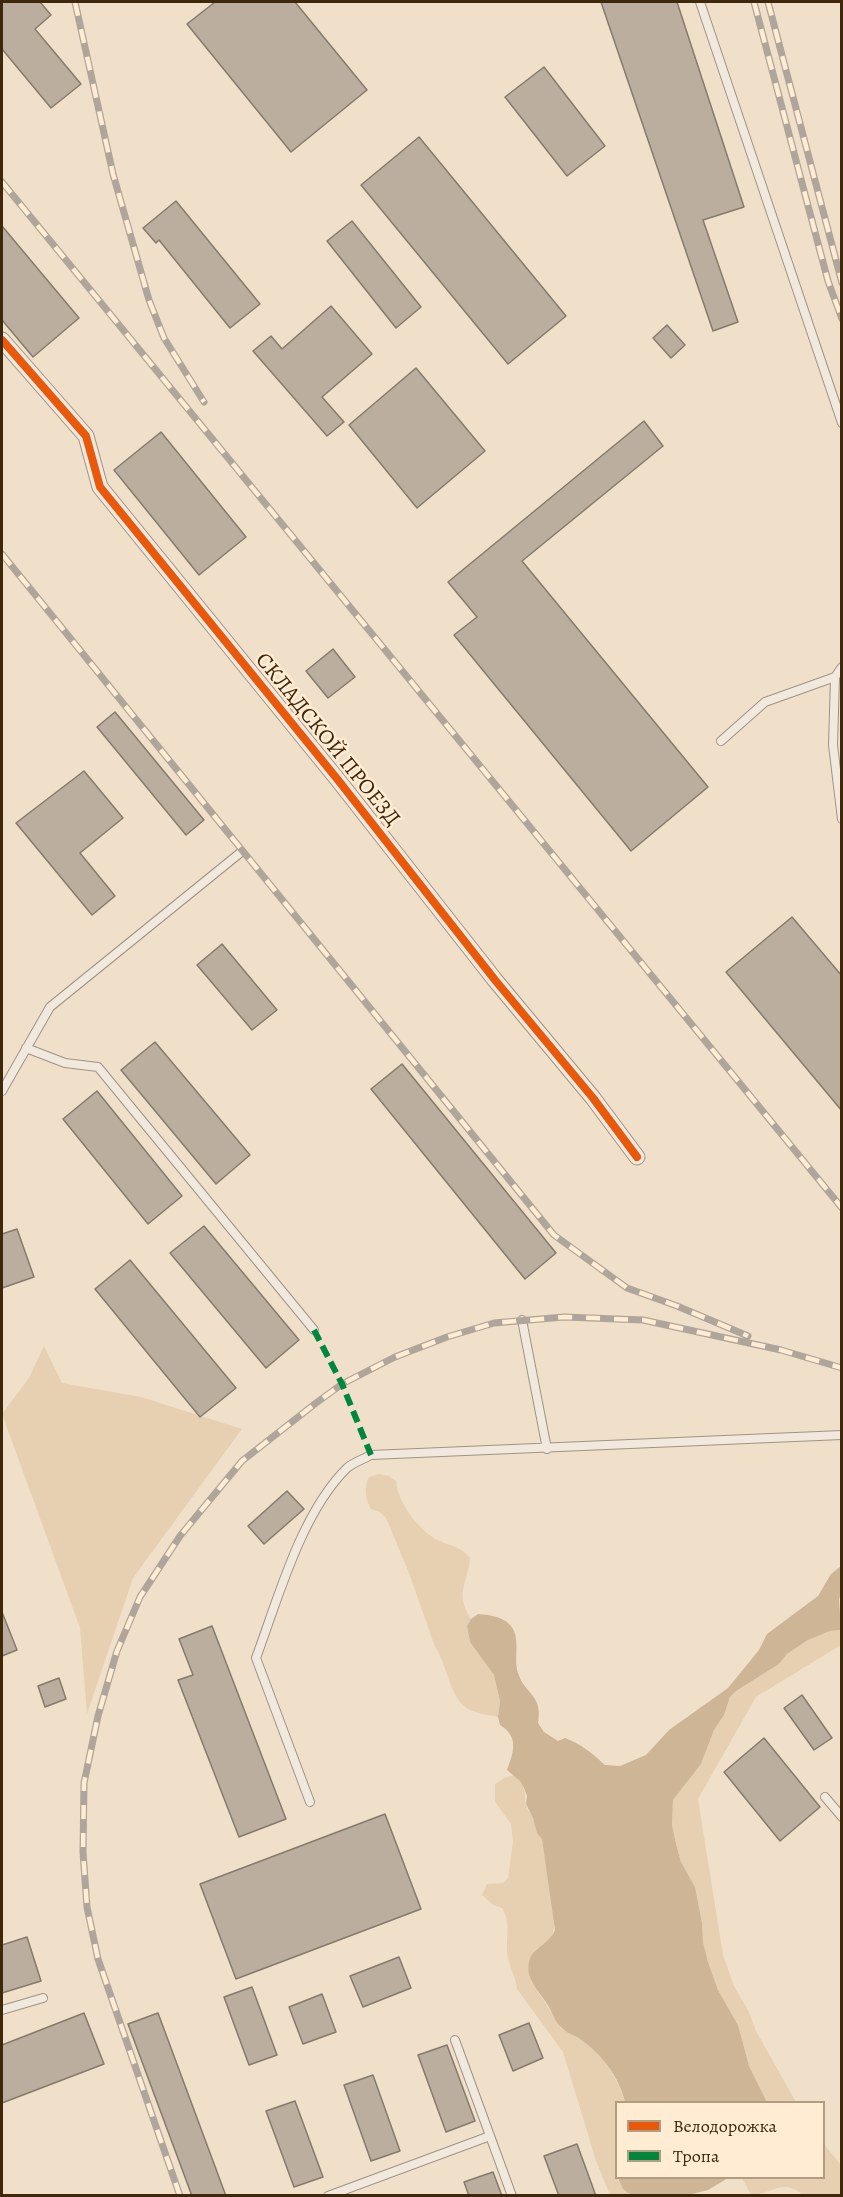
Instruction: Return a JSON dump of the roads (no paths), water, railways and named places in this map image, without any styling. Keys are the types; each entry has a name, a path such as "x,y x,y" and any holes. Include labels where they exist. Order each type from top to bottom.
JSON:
{"street":[{"name":"СКЛАДСКОЙ ПРОЕЗД","path":"2,340 86,436 100,487 338,780 638,1157"}],"lane":[{"path":"700,2 842,423"},
{"path":"842,667 835,677 833,746 842,819"},
{"path":"721,741 765,702 835,677"},
{"path":"2,1091 50,1007 240,853"},
{"path":"26,1048 65,1063 98,1067 314,1330"},
{"path":"522,1320 547,1449"},
{"path":"310,1802 256,1658 287,1573 324,1493 349,1466 371,1455 842,1435"},
{"path":"825,1797 842,1817"},
{"path":"2,2010 43,1998"},
{"path":"455,2040 512,2196"},
{"path":"328,2196 490,2136"}],"railway":[{"path":"75,2 113,174 149,300 164,338 204,402"},
{"path":"754,2 828,281 842,319"},
{"path":"768,2 842,283"},
{"path":"2,182 842,1208"},
{"path":"2,554 554,1235 627,1288 748,1336"},
{"path":"180,2196 98,1959 87,1907 83,1852 84,1783 98,1716 117,1651 140,1597 180,1536 242,1461 342,1384 395,1357 447,1337 494,1323 564,1317 643,1320 781,1350 842,1368"}]}
